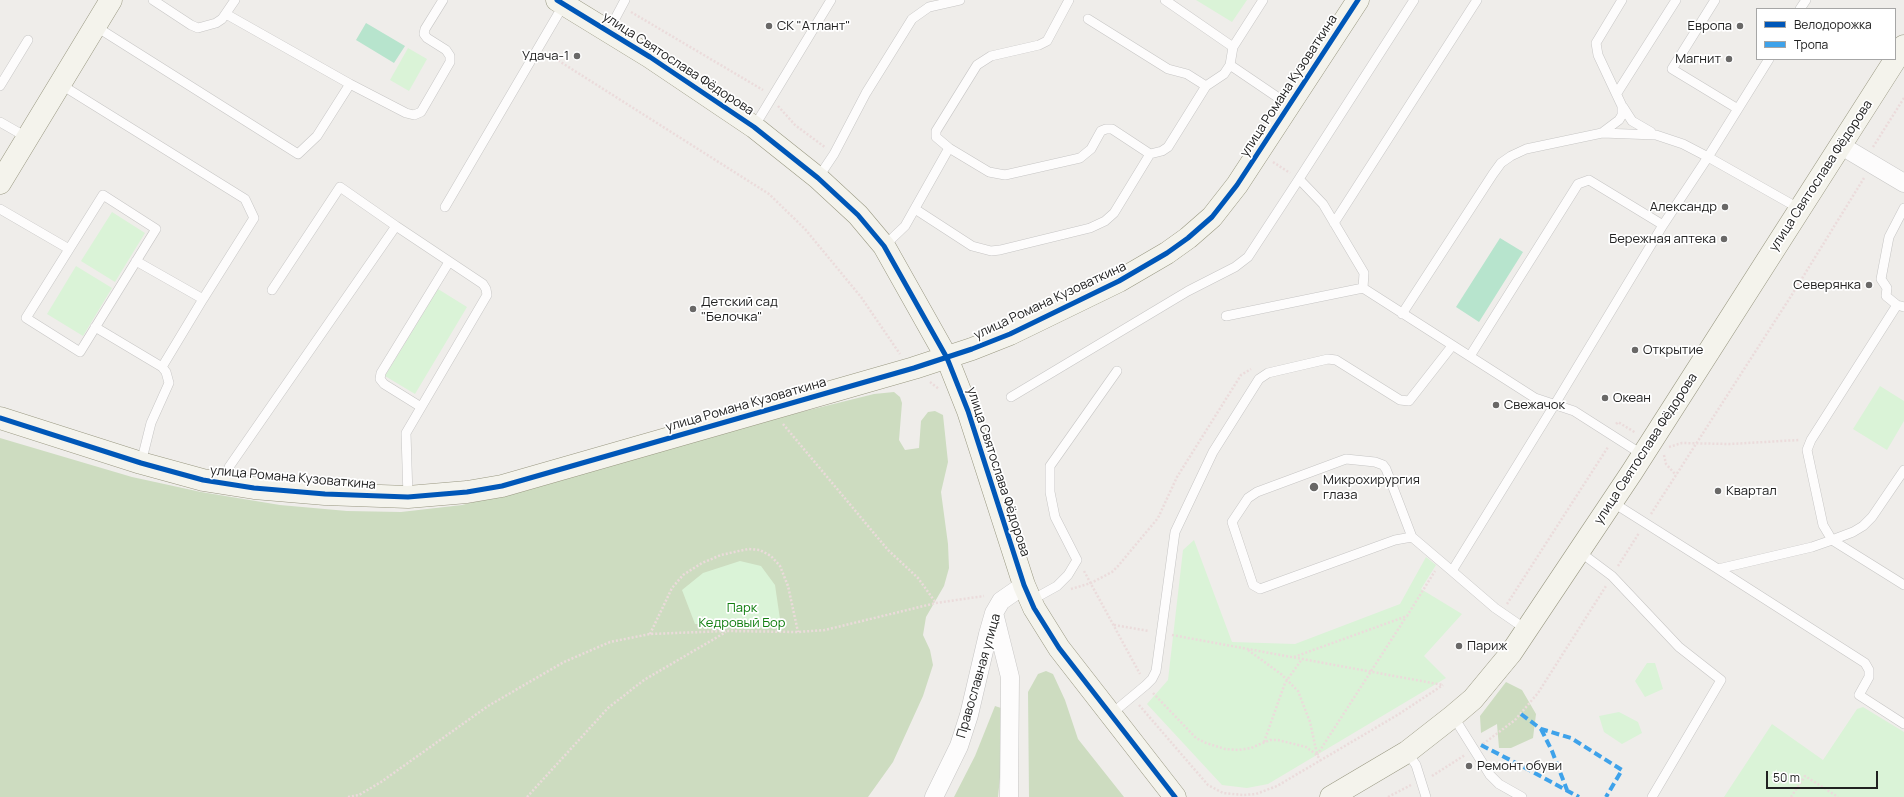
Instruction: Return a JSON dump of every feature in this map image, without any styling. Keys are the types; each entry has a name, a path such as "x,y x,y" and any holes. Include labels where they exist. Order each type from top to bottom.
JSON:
{"street":[{"path":"0,183 111,0"},
{"name":"улица Романа Кузоваткина","path":"0,418 141,463 203,480 224,484 324,494 408,497 468,492 502,486 948,358 1010,334 1119,281 1167,253 1188,238 1212,217 1237,185 1358,0"},
{"name":"улица Святослава Фёдорова","path":"560,2 650,57 754,127 818,178 858,215 884,246 948,358 968,411 1027,593 1059,648 1175,797"},
{"name":"улица Святослава Фёдорова","path":"1896,58 1904,46"},
{"name":"улица Святослава Фёдорова","path":"1331,797 1407,752 1473,699 1494,676 1528,631 1612,502 1653,452 1800,209 1895,60"},
{"path":"1840,145 1904,182"},
{"name":"Православная улица","path":"934,797 959,746 967,722 994,614 1001,601 1027,593"},
{"path":"994,614 1010,677 1009,797"}],"lane":[{"path":"153,0 198,28 216,23 226,14 235,0"},
{"path":"226,14 350,84 406,113 414,114 421,112 450,62 450,56 446,50 427,38 424,34 425,29 443,0"},
{"path":"754,127 831,0"},
{"path":"818,178 834,154 866,92 912,19 919,12 929,7 960,0"},
{"path":"1069,0 1047,41 991,56 977,65 936,131 936,137 949,148 989,172 1005,175 1080,158 1091,149 1101,131 1106,129 1112,129 1150,154"},
{"path":"1165,0 1233,47"},
{"path":"915,209 972,246 991,251 1090,228 1104,222 1114,213 1150,154 1168,148 1206,86 1224,74 1230,65 1233,47 1263,0"},
{"path":"1011,397 1188,291 1235,267 1248,257 1414,0"},
{"path":"1334,223 1477,0"},
{"path":"1622,0 1596,43 1598,55 1622,106 1632,121 1656,135 1683,144 1708,157 1800,209"},
{"path":"1617,93 1676,0"},
{"path":"1715,0 1672,69 1738,109"},
{"path":"445,207 560,2"},
{"path":"608,32 623,3"},
{"path":"1088,19 1168,69 1187,74 1206,86"},
{"path":"95,26 298,154 317,136 350,84"},
{"path":"0,86 28,40"},
{"path":"1452,572 1663,225 1708,157 1768,60"},
{"path":"1230,65 1289,105"},
{"path":"60,84 245,199 254,218 162,367"},
{"path":"1602,133 1612,127 1619,120 1622,115 1622,106"},
{"path":"0,122 28,138"},
{"path":"1402,314 1501,163 1511,156 1526,149 1602,133 1656,135"},
{"path":"884,246 905,226 949,148"},
{"path":"1299,179 1323,204 1364,273 1363,288"},
{"path":"1470,356 1578,184 1589,180 1663,225"},
{"path":"272,290 340,187 449,262 484,284 487,295 406,433 408,497"},
{"path":"103,195 156,229 80,352 26,318 69,249 103,195"},
{"path":"1904,208 1889,237 1881,279 1887,288 1886,296 1900,306 1811,440 1807,450 1821,518 1826,532 1832,540 1904,585"},
{"path":"0,209 69,249"},
{"path":"224,484 229,467 396,226"},
{"path":"136,261 203,299"},
{"path":"421,407 384,384 380,379 381,373 449,262"},
{"path":"1226,316 1363,288 1535,398 1574,411 1614,437 1653,452"},
{"path":"95,327 162,367 166,372 169,383 151,423 141,463"},
{"path":"1110,715 1146,685 1156,671 1175,532 1213,452 1259,379 1268,373 1328,359 1336,360 1400,400 1409,401 1452,346"},
{"path":"1027,593 1057,586 1068,575 1078,560 1055,516 1050,492 1050,466 1117,370"},
{"path":"1412,537 1395,540 1260,589 1253,585 1232,522 1248,498 1257,492 1346,459 1379,463 1386,469 1412,537 1501,613 1528,631"},
{"path":"1718,569 1812,547 1858,529 1872,517 1904,470"},
{"path":"1612,502 1865,663 1869,670 1869,677 1859,696 1904,724"},
{"path":"1580,552 1612,576 1667,636 1721,680 1652,797"},
{"path":"1453,716 1490,775 1499,784 1522,797"},
{"path":"1407,752 1416,766 1422,780 1426,797"}],"path":[{"path":"623,3 766,92 795,125 834,154"},
{"path":"1388,797 1430,776 1496,736 1515,720 1538,693 1864,180 1866,160 1904,98"},
{"path":"1259,153 1299,179"},
{"path":"778,418 888,550 918,578 936,603"},
{"path":"1501,613 1614,437 1614,427 1618,422"},
{"path":"1653,452 1682,443 1697,442 1730,444 1811,440"},
{"path":"650,634 672,588 683,575 702,563 722,555 748,549 760,550 771,556 780,566 788,586 798,632"},
{"path":"1078,560 1146,685 1196,738 1225,749 1238,750 1251,748 1264,742 1278,740 1299,745 1317,755"},
{"path":"1317,755 1438,567"},
{"path":"348,797 359,795 381,782 488,706 564,662 610,642 650,634 726,631 798,632 825,630 936,603 984,596"},
{"path":"1294,657 1407,616"},
{"path":"1114,625 1443,685 1399,714 1278,786 1268,790 1243,795 1223,793 1208,785 1132,697"},
{"path":"527,797 608,708 644,680 726,631"},
{"path":"1247,649 1270,664 1298,691 1310,722 1317,755 1320,760"},
{"path":"1264,742 1287,679 1302,659"},
{"path":"1791,797 1805,776 1838,797"}],"green space":[{"path":"1196,0 1247,0 1232,22"},
{"path":"366,23 405,46 394,63 356,40"},
{"path":"408,48 427,59 409,91 390,80"},
{"path":"112,212 145,233 115,282 81,261"},
{"path":"1500,238 1523,252 1479,322 1456,307"},
{"path":"76,266 112,288 83,336 47,314"},
{"path":"438,289 467,307 415,394 385,376"},
{"path":"1880,386 1904,401 1904,421 1887,450 1853,429"},
{"name":"Парк Кедровый Бор","path":"894,392 900,397 902,403 899,440 905,450 919,448 921,421 928,412 935,411 943,415 948,462 941,492 948,544 949,568 944,586 926,617 923,635 930,650 933,665 923,696 893,762 868,797 0,797 0,438 132,477 201,492 280,505 347,511 401,512 462,505 558,480 777,418 874,394"},
{"path":"1194,540 1232,642 1295,644 1400,604 1426,557 1436,565 1421,589 1462,614 1424,656 1446,678 1268,784 1247,788 1222,785 1147,704 1168,680 1183,550"},
{"path":"740,561 761,566 775,585 781,626 695,624 682,590 703,573"},
{"path":"1647,663 1655,663 1663,689 1645,697 1635,681"},
{"path":"1046,671 1053,674 1065,700 1078,739 1124,797 1029,797 1028,692 1038,674"},
{"path":"1506,682 1522,690 1536,714 1533,738 1511,748 1499,748 1497,724 1481,733 1480,716"},
{"path":"995,706 1004,709 1004,738 998,797 954,797 975,756"},
{"path":"1863,707 1904,732 1904,797 1724,797 1772,724 1823,760 1857,709"},
{"path":"1619,712 1638,722 1642,733 1622,744 1604,732 1599,716"}],"marked path":[{"path":"1521,714 1541,729 1571,738 1622,770 1606,797"},
{"path":"1541,729 1552,751 1567,790"},
{"path":"1481,745 1579,797"}],"cycle path":[{"path":"557,0 650,57 754,127 818,178 858,215 884,246 947,358 968,411 1024,585 1034,608 1059,648 1175,797"},
{"path":"0,418 141,463 203,480 254,488 325,494 408,497 467,492 502,486 914,368 972,349 1010,334 1119,281 1167,253 1188,238 1212,217 1237,185 1358,0"}],"place":[{"name":"СК \"Атлант\"","path":"769,26"},
{"name":"Европа","path":"1740,26"},
{"name":"Удача-1","path":"577,56"},
{"name":"Магнит","path":"1729,59"},
{"name":"Александр","path":"1725,207"},
{"name":"Бережная аптека","path":"1724,239"},
{"name":"Северянка","path":"1869,285"},
{"name":"Детский сад \"Белочка\"","path":"693,309"},
{"name":"Открытие","path":"1635,350"},
{"name":"Океан","path":"1605,398"},
{"name":"Свежачок","path":"1496,405"},
{"name":"Микрохирургия глаза","path":"1314,487"},
{"name":"Квартал","path":"1718,491"},
{"name":"Париж","path":"1459,646"},
{"name":"Ремонт обуви","path":"1469,766"}]}
